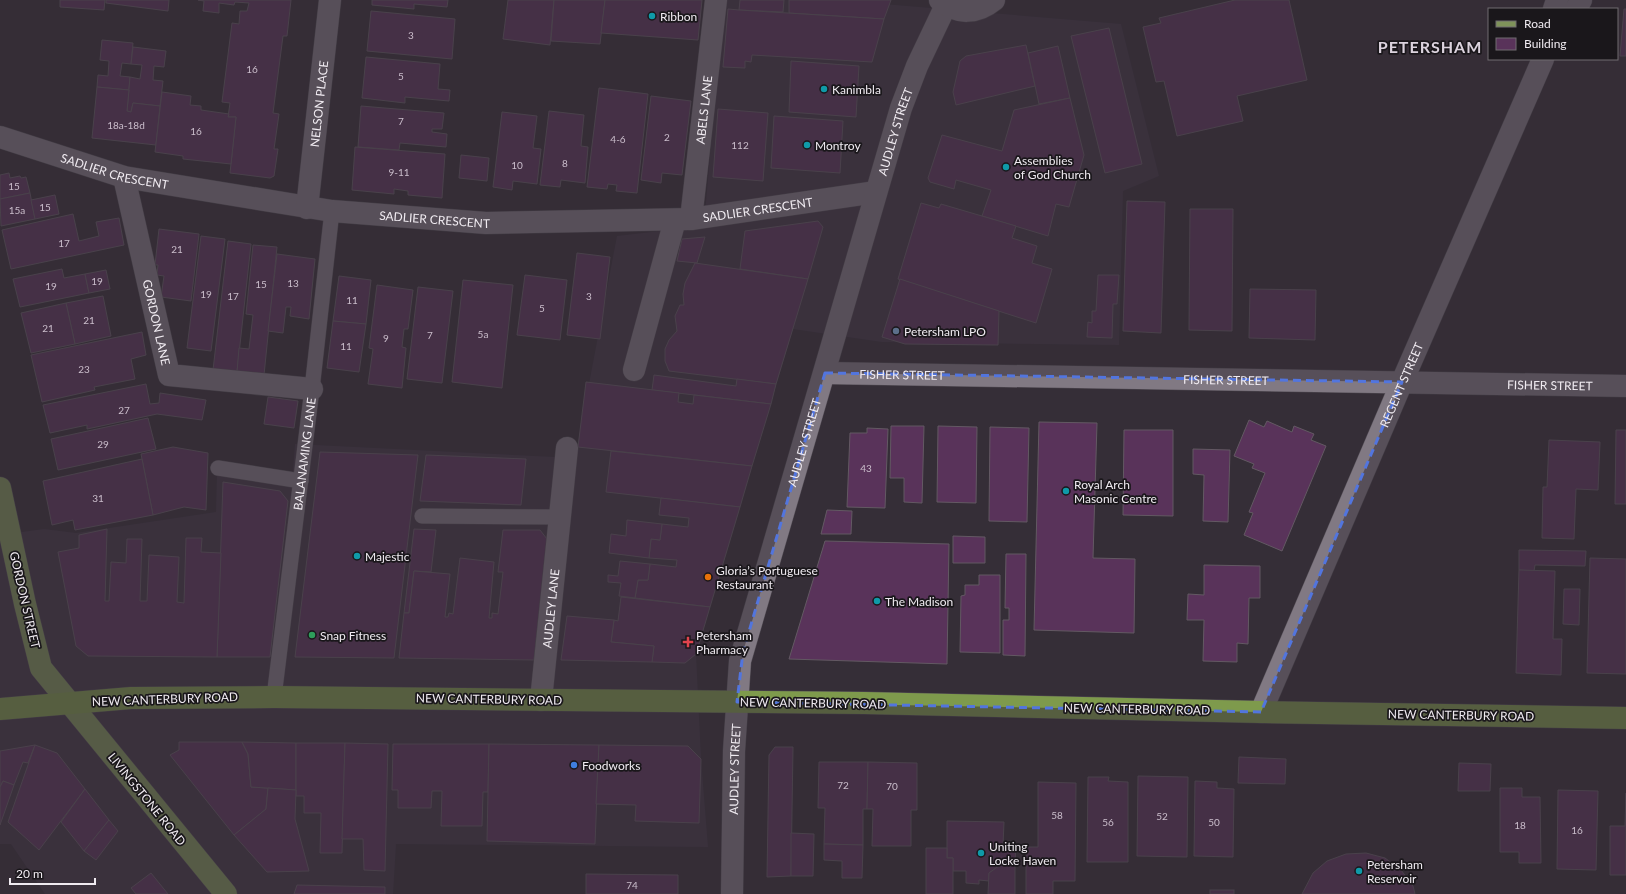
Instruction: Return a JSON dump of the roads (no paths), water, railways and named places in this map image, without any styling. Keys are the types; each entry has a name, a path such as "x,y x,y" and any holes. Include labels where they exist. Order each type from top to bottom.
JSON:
{"highway":[{"name":"NEW CANTERBURY ROAD","path":"0,709 131,698 274,697 1008,705 1261,712 1626,718"}],"main road":[{"name":"GORDON STREET","path":"0,488 25,604 41,668 70,703"},
{"name":"LIVINGSTONE ROAD","path":"70,703 226,894"}],"street":[{"name":"NELSON PLACE","path":"307,208 330,0"},
{"name":"ABELS LANE","path":"634,370 683,220 716,0"},
{"path":"943,2 955,10 965,12 985,7 994,0"},
{"name":"AUDLEY STREET","path":"732,894 734,751 740,661 901,108 943,2"},
{"name":"REGENT STREET","path":"1261,712 1541,61"},
{"name":"SADLIER CRESCENT","path":"0,137 124,177 307,208 486,223 683,220 876,192"},
{"name":"GORDON LANE","path":"124,177 169,375 312,389"},
{"name":"FISHER STREET","path":"825,373 1626,386"},
{"name":"AUDLEY LANE","path":"541,700 567,448"}],"lane":[{"name":"BALANAMING LANE","path":"274,697 312,389 332,211"},
{"path":"218,468 301,481"},
{"path":"422,516 559,517"}],"place":[{"name":"Ribbon","path":"652,16"},
{"name":"Kanimbla","path":"824,89"},
{"name":"Montroy","path":"807,145"},
{"name":"Assemblies of God Church","path":"1006,167"},
{"name":"Petersham LPO","path":"896,331"},
{"name":"Royal Arch Masonic Centre","path":"1066,491"},
{"name":"Majestic","path":"357,556"},
{"name":"Gloria’s Portuguese Restaurant","path":"708,577"},
{"name":"The Madison","path":"877,601"},
{"name":"Snap Fitness","path":"312,635"},
{"name":"Petersham Pharmacy","path":"688,642"},
{"name":"Foodworks","path":"574,765"},
{"name":"Uniting Locke Haven","path":"981,853"},
{"name":"Petersham Reservoir","path":"1359,871"}],"district":[{"name":"PETERSHAM","path":"1430,46"}]}
